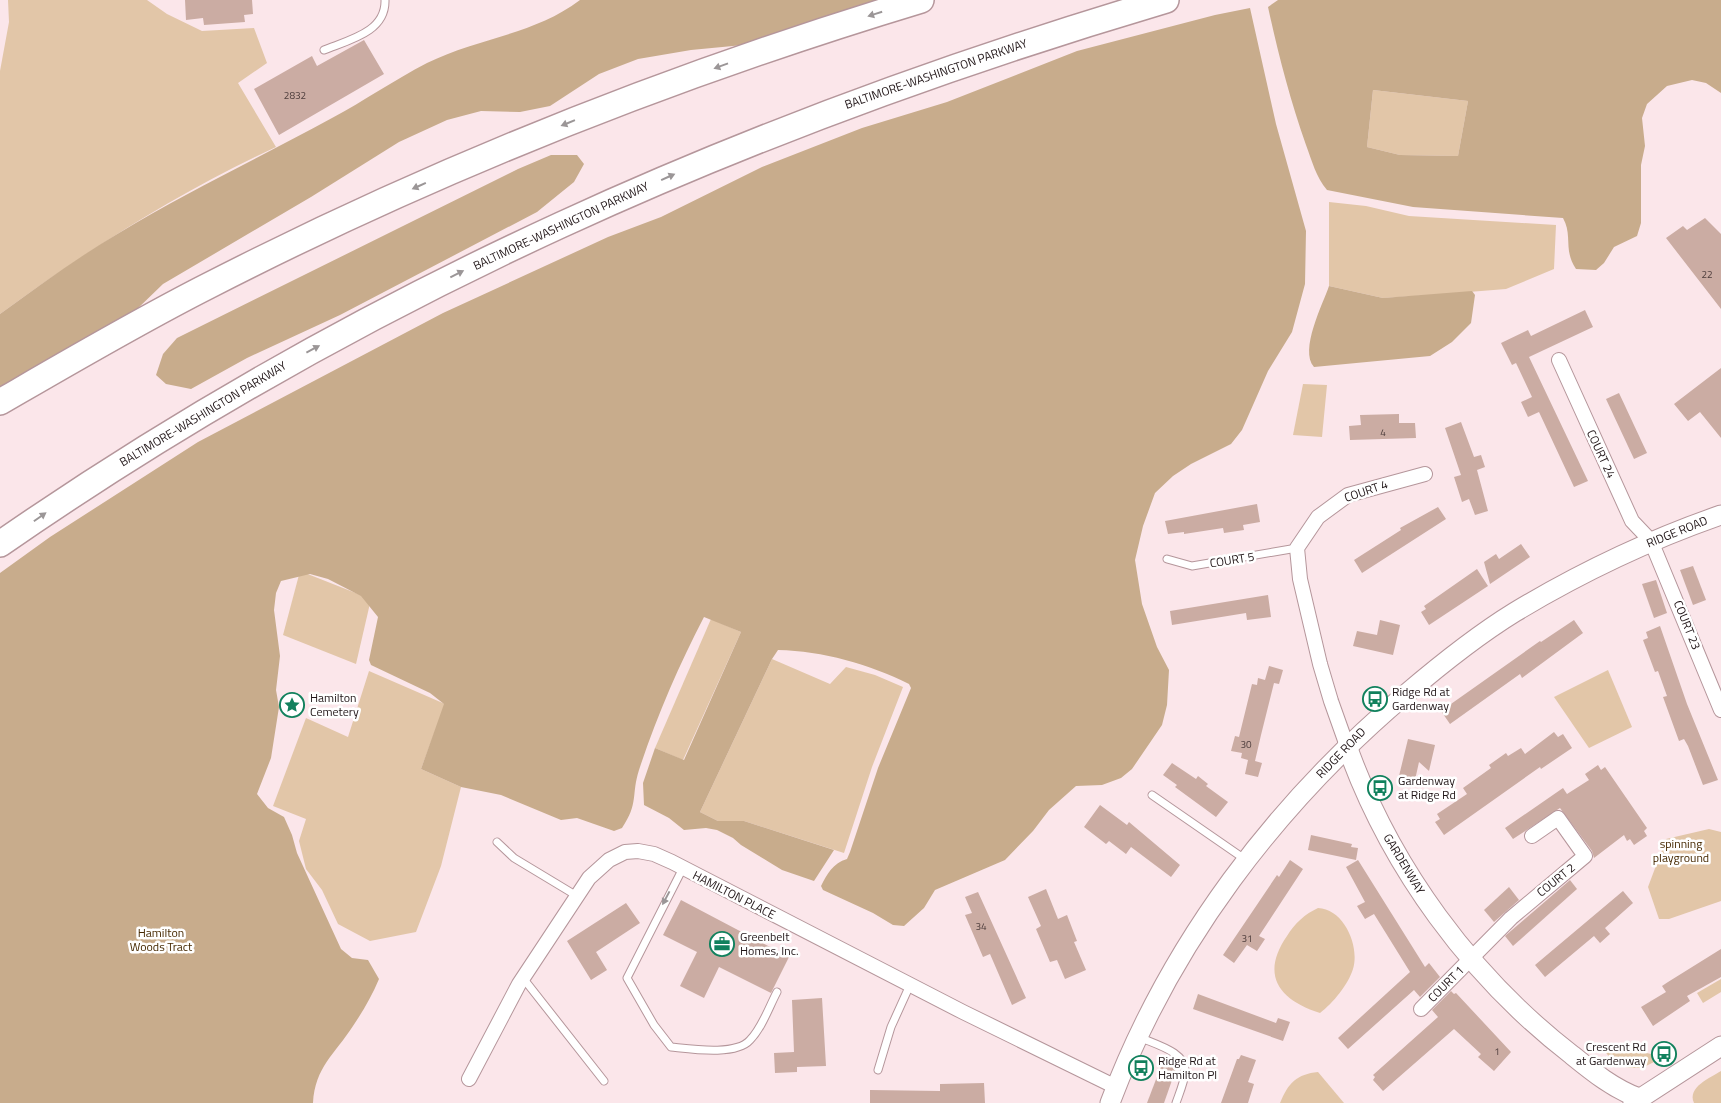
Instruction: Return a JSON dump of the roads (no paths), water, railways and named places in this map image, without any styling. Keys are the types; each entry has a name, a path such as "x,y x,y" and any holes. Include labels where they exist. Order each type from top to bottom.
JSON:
{"highway":[{"path":"0,402 104,342 208,286 345,219 481,159 673,83 794,40 921,0"},
{"name":"BALTIMORE-WASHINGTON PARKWAY","path":"0,544 154,441 260,378 389,308 582,214 818,116 1038,38 1166,0"}],"street":[{"name":"COURT 24","path":"1559,360 1632,521 1651,541"},
{"name":"COURT 4","path":"1298,548 1318,518 1348,495 1425,474"},
{"name":"RIDGE ROAD","path":"1113,1095 1138,1037 1184,952 1246,860 1280,818 1348,746 1434,670 1473,640 1514,613 1573,579 1651,541 1721,515"},
{"name":"COURT 23","path":"1651,541 1721,710"},
{"name":"GARDENWAY","path":"1298,548 1300,579 1320,664 1359,780 1401,859 1446,928 1493,983 1553,1040 1619,1090 1641,1101"},
{"name":"COURT 2","path":"1472,958 1540,892 1585,856 1558,818 1532,836"},
{"name":"HAMILTON PLACE","path":"469,1079 524,978 589,878 609,860 625,852 638,851 654,854 910,985 1113,1095"},
{"name":"COURT 1","path":"1421,1009 1472,958"},
{"path":"1641,1101 1721,1046"}],"lane":[{"path":"324,50 370,31 382,18 385,0"},
{"name":"COURT 5","path":"1167,559 1192,566 1298,548"},
{"path":"1152,795 1246,860"},
{"path":"497,842 514,858 577,896"},
{"path":"682,868 627,978 654,1025 671,1046 698,1050 731,1049 750,1041 777,992"},
{"path":"524,978 604,1081"},
{"path":"878,1070 892,1027 910,985"},
{"path":"1138,1037 1174,1053 1183,1061 1186,1074 1176,1103"}],"place":[{"name":"Ridge Rd at Gardenway","path":"1375,699"},
{"name":"Hamilton Cemetery","path":"292,705"},
{"name":"Gardenway at Ridge Rd","path":"1380,788"},
{"name":"Greenbelt Homes, Inc.","path":"722,944"},
{"name":"Crescent Rd at Gardenway","path":"1664,1054"},
{"name":"Ridge Rd at Hamilton Pl","path":"1141,1068"}],"park label":[{"name":"spinning playground","path":"1681,851"},
{"name":"Hamilton Woods Tract","path":"161,940"}]}
